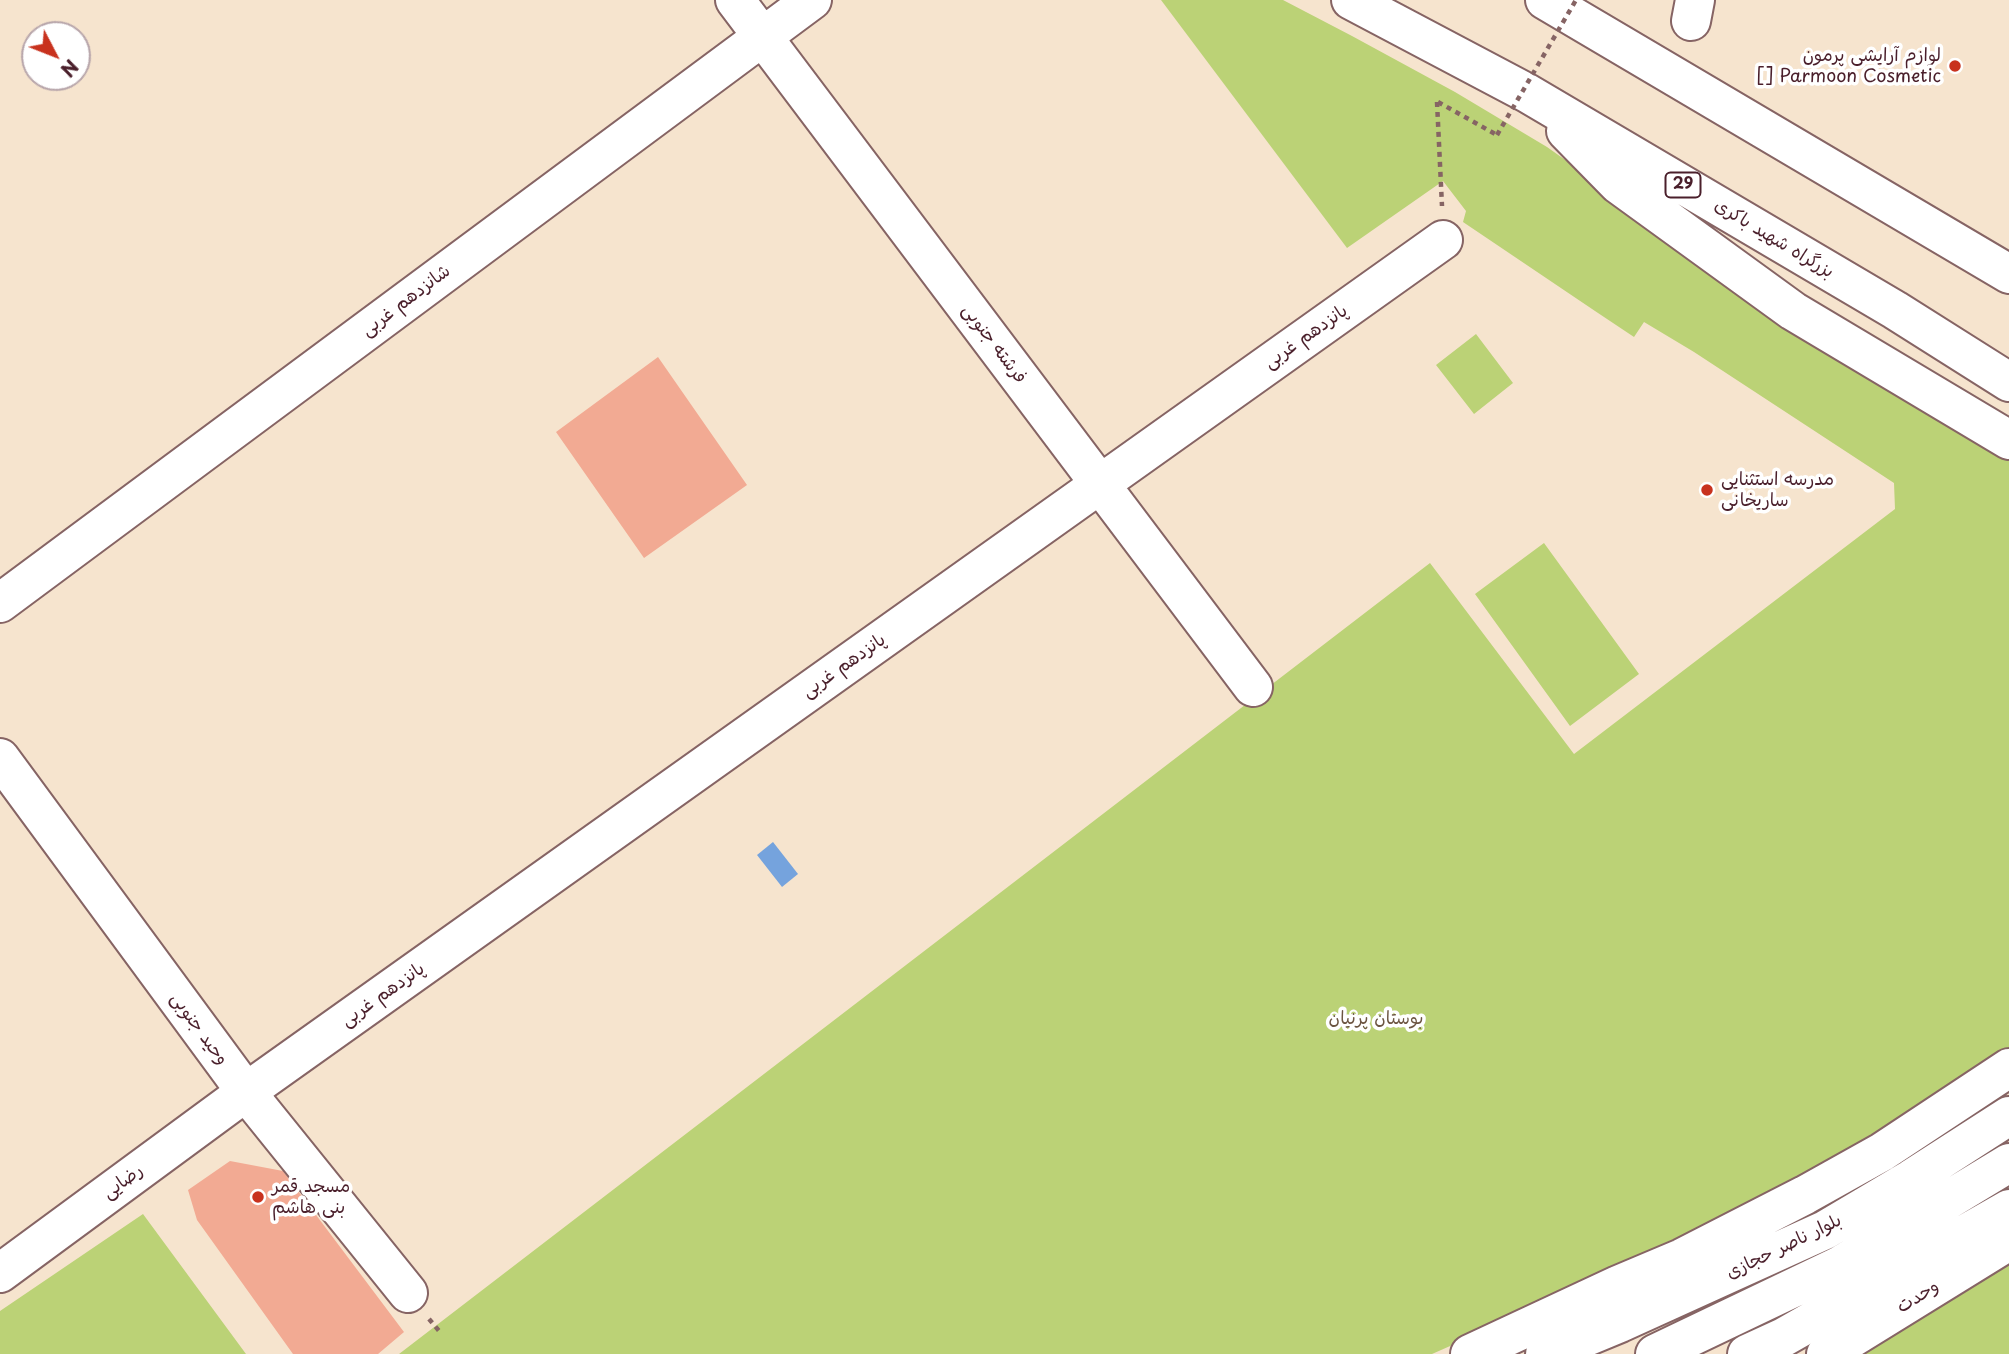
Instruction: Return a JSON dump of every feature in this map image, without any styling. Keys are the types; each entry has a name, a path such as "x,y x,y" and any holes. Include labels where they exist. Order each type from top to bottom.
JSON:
{"main road":[{"name":"فرشته جنوبی","path":"734,0 1253,687"},
{"name":"شانزدهم غربی","path":"0,603 812,0"},
{"name":"بزرگراه شهید باکری","path":"1351,0 1527,93 1895,310 2009,382"},
{"path":"1545,0 2009,274"},
{"path":"1527,93 1618,184 1793,312 2009,440"},
{"name":"پانزدهم غربی","path":"246,1092 1443,240"},
{"name":"وحید جنوبی","path":"0,758 246,1092 408,1293"},
{"path":"1470,1354 1682,1258 1805,1195 1882,1152 2009,1068"},
{"name":"رضایی","path":"0,1273 246,1092"},
{"name":"بلوار ناصر حجازی","path":"1545,1354 1825,1230 2009,1116"},
{"path":"1655,1354 1839,1266 2009,1163"},
{"path":"1747,1354 1784,1337 2009,1209"},
{"name":"وحدت","path":"1826,1354 2009,1241"}],"path":[{"path":"1443,240 1437,102 1497,135 1576,0"}],"green space":[{"name":"بوستان پرنیان","path":"1161,0 1283,0 1352,36 1455,92 1547,147 1664,230 2009,457 2009,1055 1920,1117 1566,1295 1432,1354 399,1354 1430,563 1574,754 1895,509 1894,483 1644,322 1634,337 1463,222 1466,211 1443,181 1347,248"},
{"path":"1476,334 1513,383 1474,414 1436,365"},
{"path":"1544,543 1639,674 1570,726 1475,594"},
{"path":"143,1214 246,1354 0,1354 0,1311"},
{"path":"2009,1251 2009,1354 1839,1354"}],"water":[{"path":"773,842 798,874 782,887 757,855"}],"building":[{"path":"658,357 747,485 644,558 556,432"},
{"path":"230,1161 283,1171 404,1332 378,1354 293,1354 197,1220 188,1190"}],"place":[{"name":"لوازم آرایشی پرمون [] Parmoon Cosmetic","path":"1955,66"},
{"name":"مدرسه استثنایی ساریخانی","path":"1707,490"},
{"name":"مسجد قمر بنی هاشم","path":"258,1197"}]}
